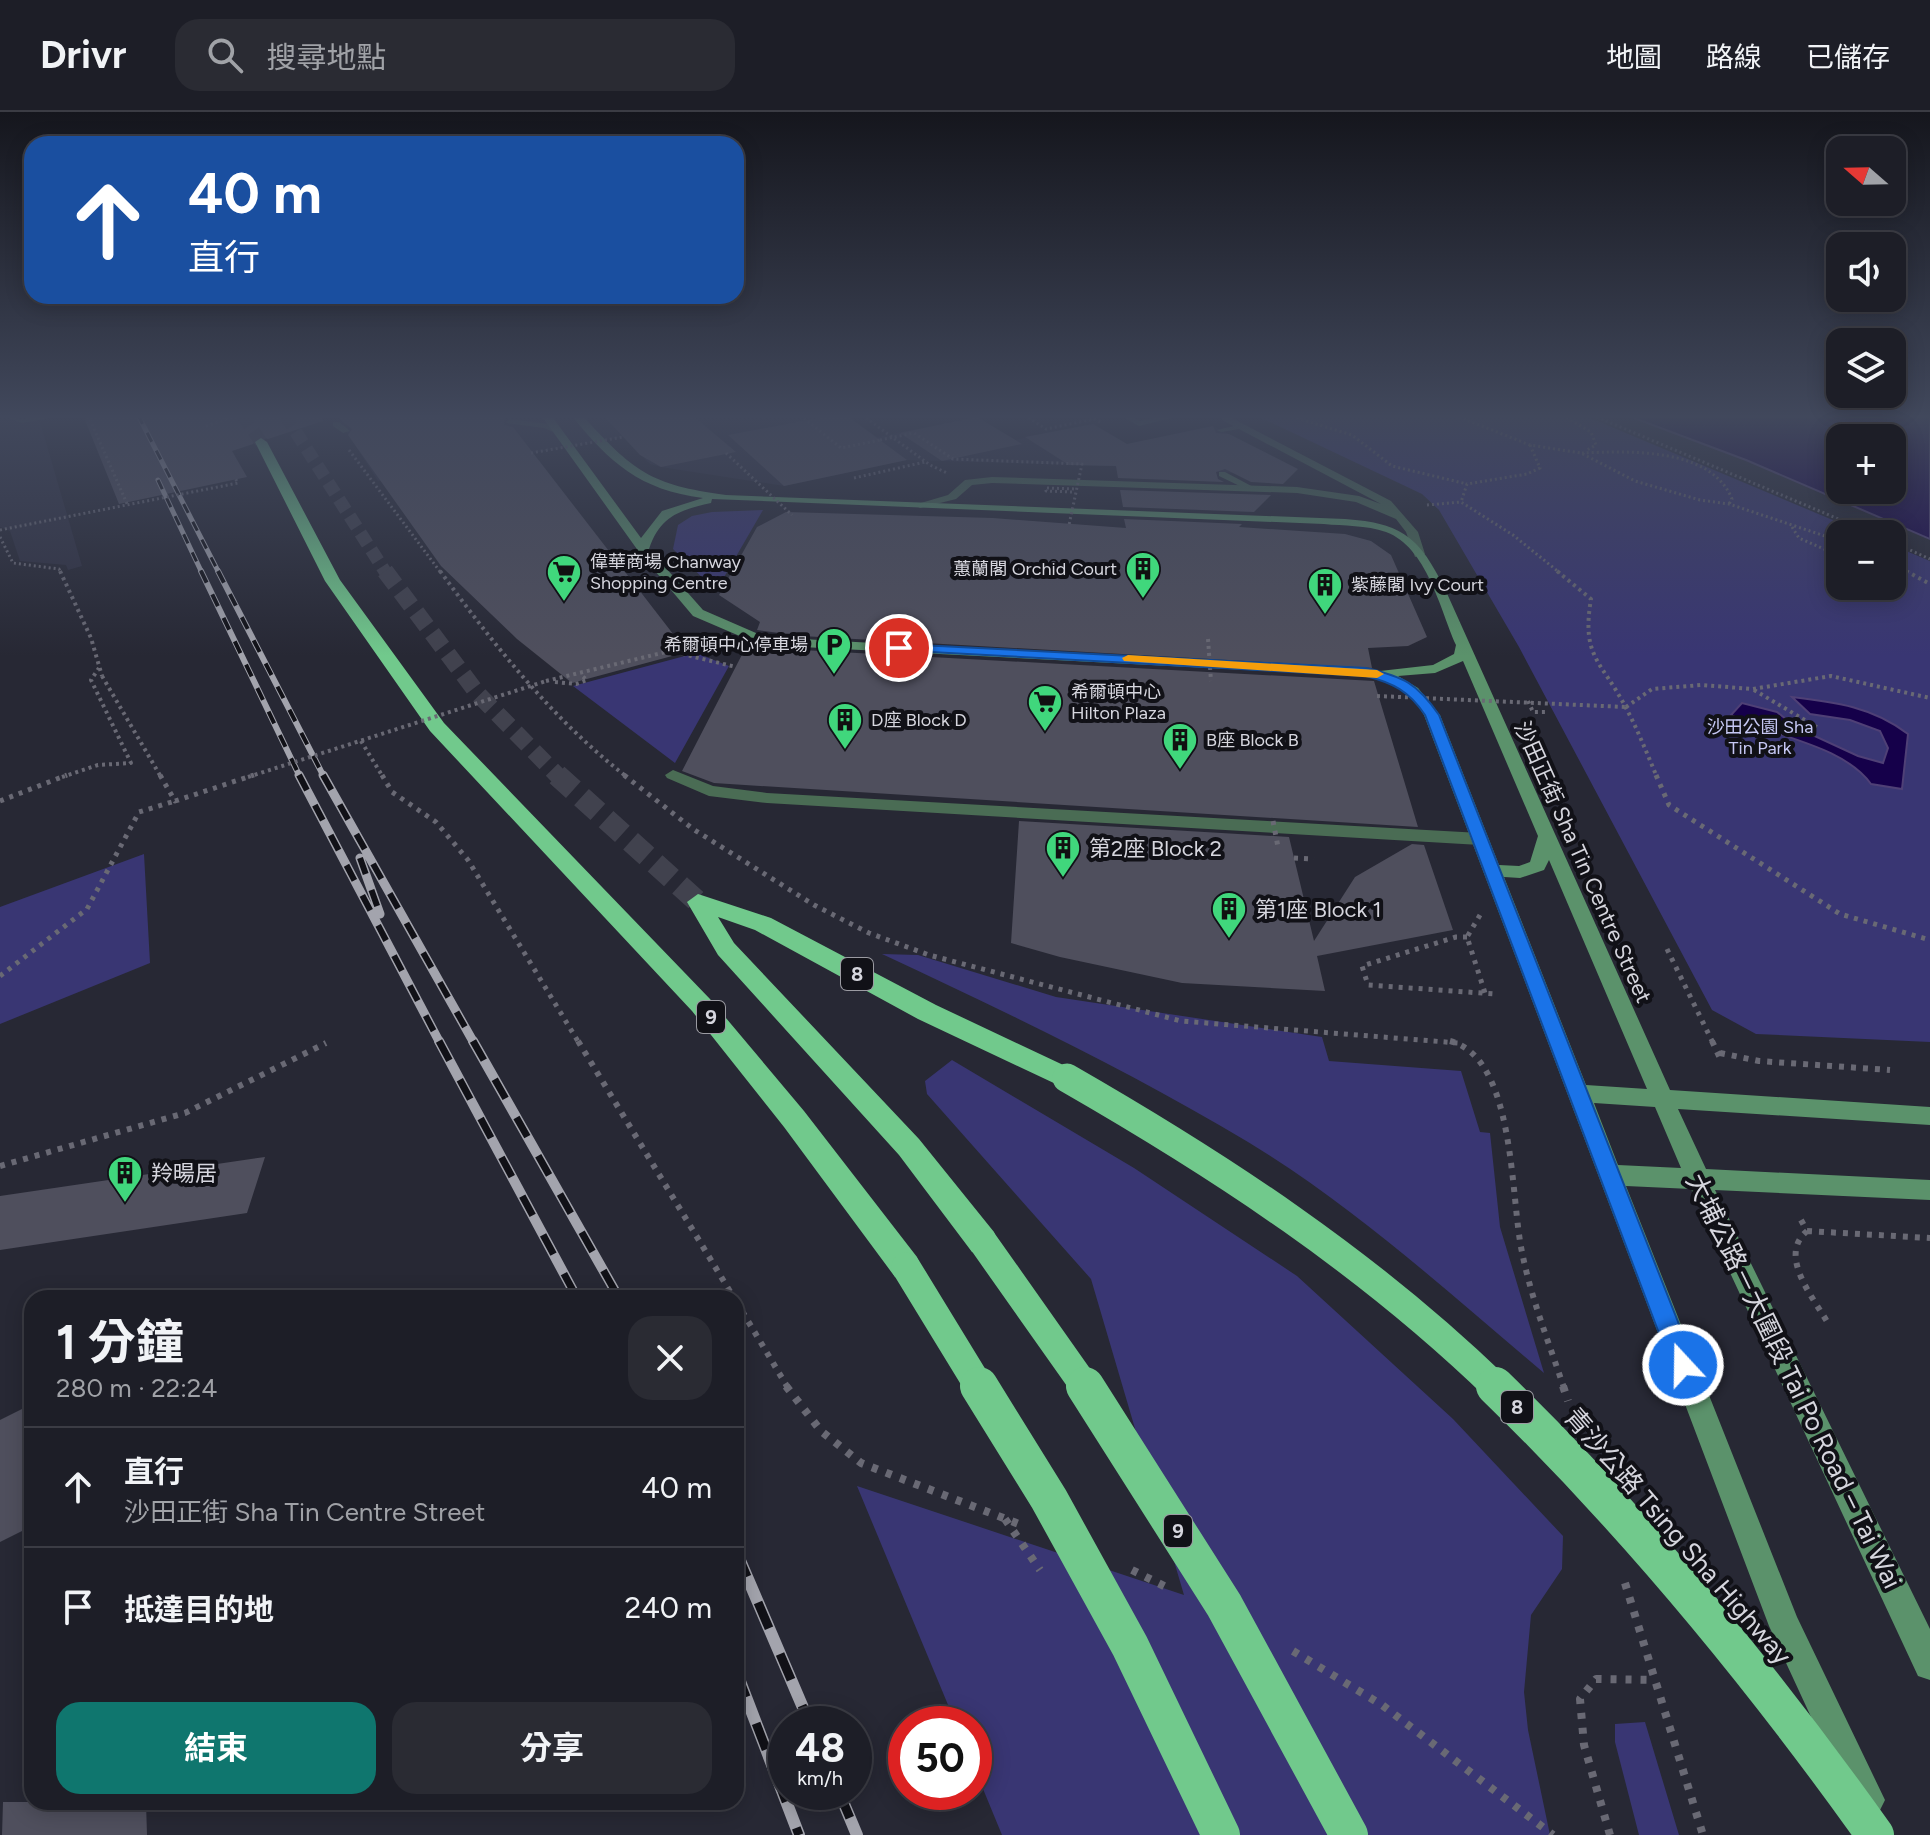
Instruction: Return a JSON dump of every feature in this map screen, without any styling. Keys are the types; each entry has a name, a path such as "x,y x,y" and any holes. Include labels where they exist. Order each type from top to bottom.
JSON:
{"highway":[{"name":"9","path":"289,495 333,581 437,727 492,788 637,934 701,1005 794,1119 906,1267 1049,1499 1130,1646 1221,1835"},
{"name":"9","path":"698,902 726,949 899,1135 983,1242 1108,1420 1240,1630 1349,1835"},
{"name":"青沙公路 Tsing Sha Highway","path":"698,902 763,924 927,1012 1067,1078 1225,1171 1344,1254 1450,1342 1633,1528 1776,1699 1875,1835"}],"main road":[{"path":"604,495 643,549 698,613 733,630 777,641 1366,672 1436,670 1461,656 1463,645"},
{"path":"709,495 1343,523 1386,530 1407,538 1419,554"},
{"path":"643,549 648,529 670,510 726,498"},
{"name":"沙田正街 Sha Tin Centre Street","path":"1419,554 1463,645 1661,1097"},
{"path":"1366,672 1398,680 1426,704 1785,1626 1884,1835"},
{"path":"1492,871 1520,872 1538,866 1546,838"},
{"path":"1578,1093 1930,1116"},
{"name":"大埔公路－大圍段 Tai Po Road – Tai Wai","path":"1661,1097 1930,1664"},
{"path":"1610,1175 1930,1190"}],"street":[{"path":"920,505 953,495"},
{"path":"1334,495 1359,499 1401,517"},
{"path":"1374,495 1401,517 1417,540 1419,554"},
{"path":"673,775 709,791 767,798 1480,839"}],"path":[{"path":"123,495 128,506"},
{"path":"0,530 108,506 128,506 179,495"},
{"path":"385,495 501,652 585,745 656,803 787,890 840,919 898,945 1181,1021 1225,1027 1453,1041 1464,1045 1481,1059 1505,1131"},
{"path":"771,495 792,515"},
{"path":"1069,525 1076,495"},
{"path":"1461,502 1463,495"},
{"path":"1684,495 1729,504 1826,537"},
{"path":"1729,504 1731,495"},
{"path":"1779,495 1840,520"},
{"path":"1427,505 1461,502 1513,535 1591,599 1586,629 1592,655 1626,707 1669,805 1840,914 1930,940"},
{"path":"769,508 800,509"},
{"path":"1063,519 1078,519"},
{"path":"1792,526 1799,538 1826,550"},
{"path":"0,537 13,563 59,569 91,638 102,676 175,801"},
{"path":"1906,548 1930,559"},
{"path":"1906,571 1930,584"},
{"path":"893,666 903,624"},
{"path":"891,634 903,634"},
{"path":"1208,639 1211,681"},
{"path":"0,976 87,909 139,812 546,681 669,649 736,667"},
{"path":"1201,650 1216,650"},
{"path":"0,801 25,795 90,769 119,761 131,763 91,680 99,668"},
{"path":"568,672 574,676"},
{"path":"546,681 576,684 587,680 582,676"},
{"path":"1377,696 1626,707 1652,689 1701,685 1753,689 1831,676 1930,698"},
{"path":"1753,689 1820,729"},
{"path":"1528,701 1533,712 1548,712"},
{"path":"361,741 392,792 436,822 468,860 729,1290"},
{"path":"1273,821 1278,847"},
{"path":"1294,858 1314,859"},
{"path":"1480,915 1467,937 1485,993"},
{"path":"1467,937 1456,937 1362,966 1368,985 1495,994"},
{"path":"1667,949 1720,1056 1890,1070"},
{"path":"1684,1008 1695,1009"},
{"path":"0,1166 185,1113 326,1043"},
{"path":"1801,1220 1807,1231"},
{"path":"1829,1325 1793,1254 1796,1240 1807,1231 1930,1238"},
{"path":"744,1315 801,1408 818,1432 838,1449 861,1463 1005,1518"},
{"path":"1610,1835 1583,1733 1580,1697 1596,1679 1655,1680"},
{"path":"1671,1731 1703,1835"}],"shaded area":[{"path":"0,495 61,495 82,566 68,570 66,565 20,561 10,531 0,527"},
{"path":"1906,495 1930,495 1930,539 1906,529 1906,520 1886,520 1848,504 1906,504"},
{"path":"1792,697 1867,712 1908,734 1902,789 1871,784 1858,770 1825,750 1731,715 1742,703 1777,712 1797,728 1858,756 1883,763 1888,748 1880,731 1850,720 1810,714"}],"green space":[{"name":"沙田公園 Sha Tin Park","path":"1423,495 1774,495 1833,520 1826,520 1826,600 1906,600 1906,551 1930,561 1930,1042 1756,1034 1712,1010 1519,647 1439,510"},
{"path":"763,510 716,591 673,549 678,525 692,516"},
{"path":"696,653 729,666 675,763 573,686"},
{"path":"144,854 150,963 0,1024 0,907"},
{"path":"882,954 918,955 1056,997 1322,1037 1329,1061 1461,1071 1480,1132 1490,1133 1500,1227 1544,1373 1363,1222 1288,1167 1113,1067"},
{"path":"952,1060 1134,1168 1297,1276 1453,1419 1563,1536 1562,1569 1531,1615 1524,1692 1528,1730 1550,1835 1002,1835 992,1810 992,1706 949,1706 857,1486 1184,1595 1091,1279 927,1094 925,1081"},
{"path":"1645,1722 1679,1835 1639,1835 1615,1742 1615,1724"}],"building":[{"path":"116,495 160,495 119,504"},
{"name":"偉華商場 Chanway Shopping Centre","path":"391,495 566,495 687,652 572,683 517,639 441,566"},
{"path":"1121,495 1271,495 1254,512 1123,507"},
{"path":"786,512 993,518 1126,528 1124,519 1242,524 1239,527 1345,534 1371,541 1391,555 1427,637 1408,646 1368,648 1372,668 802,636 757,630 760,622 719,595 757,527"},
{"name":"希爾頓中心 Hilton Plaza","path":"748,643 802,650 1374,681 1418,827 714,783 682,771"},
{"path":"1019,821 1289,837 1314,941 1355,877 1412,844 1424,845 1453,930 1317,956 1325,991 1182,983 1060,957 1011,943"},
{"name":"羚暘居","path":"265,1157 247,1213 0,1250 0,1196"},
{"path":"24,1408 24,1530 0,1542 0,1420"},
{"path":"3,1802 24,1802 24,1810 146,1810 147,1835 2,1835"}],"tunnel":[{"path":"336,495 386,573"},
{"path":"385,571 478,694 557,775"},
{"path":"557,775 698,902"}],"railway":[{"path":"165,495 202,573"},
{"path":"179,495 219,573"},
{"path":"201,571 299,776"},
{"path":"218,571 324,777"},
{"path":"323,775 474,1043"},
{"path":"299,776 440,1043"},
{"path":"360,858 380,914"},
{"path":"439,1041 573,1290"},
{"path":"473,1041 614,1290"},
{"path":"744,1570 802,1706"},
{"path":"744,1692 799,1835"},
{"path":"847,1810 857,1835"}],"slow traffic":[{"path":"1128,658 1377,674"}],"place":[{"name":"蕙蘭閣 Orchid Court","path":"1143,600"},
{"name":"偉華商場 Chanway Shopping Centre","path":"564,603"},
{"name":"紫藤閣 Ivy Court","path":"1325,616"},
{"name":"希爾頓中心停車場","path":"834,676"},
{"name":"希爾頓中心 Hilton Plaza","path":"1045,733"},
{"name":"D座 Block D","path":"845,751"},
{"name":"B座 Block B","path":"1180,771"},
{"name":"第2座 Block 2","path":"1063,879"},
{"name":"第1座 Block 1","path":"1229,940"},
{"name":"羚暘居","path":"125,1204"}],"route":[{"path":"899,648 1366,672 1385,675 1410,687 1432,715 1683,1365"}]}
